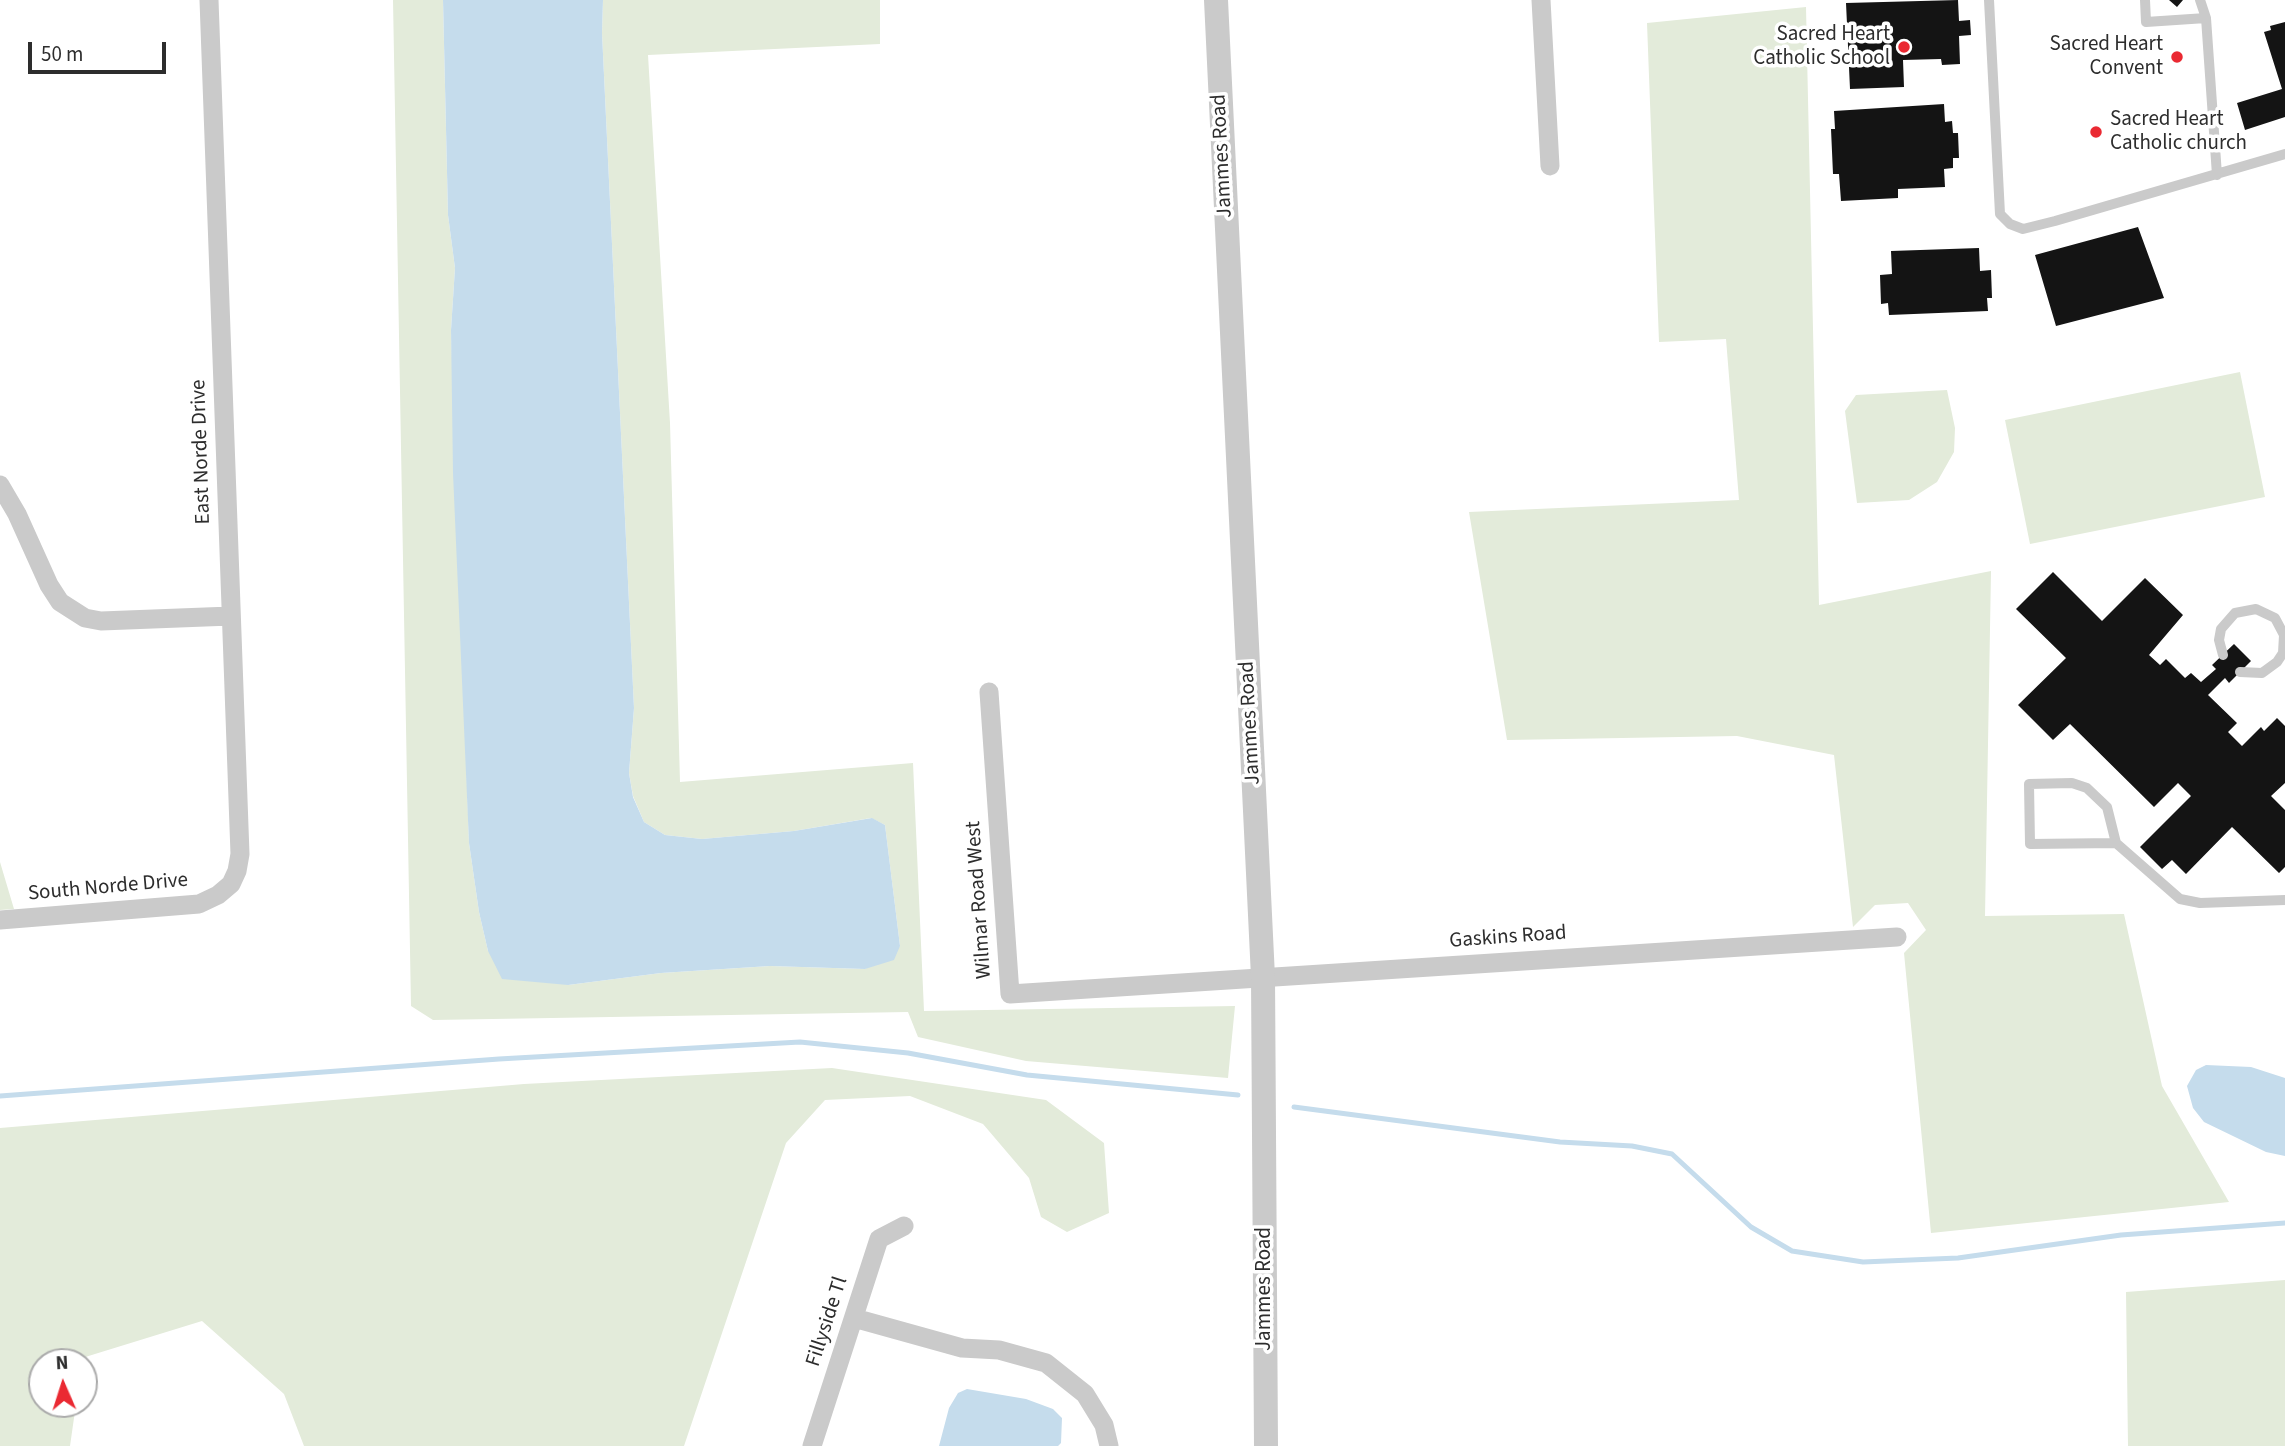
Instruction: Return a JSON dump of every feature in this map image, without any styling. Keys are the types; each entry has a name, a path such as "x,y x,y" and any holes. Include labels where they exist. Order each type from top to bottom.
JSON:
{"street":[{"name":"East Norde Drive","path":"209,0 240,854 231,884 218,895"},
{"name":"Jammes Road","path":"1216,0 1263,977 1266,1446"},
{"path":"1541,0 1550,166"},
{"path":"0,485 60,602 85,618 102,621 231,616"},
{"name":"Wilmar Road West","path":"989,692 1010,994 1121,986"},
{"name":"South Norde Drive","path":"0,920 199,904 218,895"},
{"name":"Gaskins Road","path":"1121,986 1897,937"},
{"name":"Fillyside Tl","path":"812,1446 879,1239 904,1226"},
{"path":"854,1318 962,1348 999,1350 1046,1363 1085,1394 1104,1425 1110,1446"}],"lane":[{"path":"1989,0 2000,214 2010,223 2023,229 2285,154"},
{"path":"2145,0 2146,22 2206,18"},
{"path":"2200,0 2206,18 2217,175"},
{"path":"2222,655 2219,640 2221,629 2235,613 2256,608 2275,618 2284,635 2285,644 2277,662 2262,673 2240,671"},
{"path":"2275,618 2285,609"},
{"path":"2116,843 2030,844 2029,784 2072,783 2087,788 2107,807 2116,843 2169,891 2188,902 2285,900"}],"green space":[{"path":"393,0 443,0 448,215 455,268 451,330 469,843 479,912 488,951 568,985 661,973 770,966 865,969 900,946 885,825 871,818 794,831 702,839 665,835 644,822 633,796 629,773 634,708 602,33 603,0 880,0 880,44 648,55 670,423 680,782 913,763 924,1011 1235,1006 1228,1078 1026,1061 918,1037 908,1012 433,1020 411,1006"},
{"path":"1806,7 1819,605 1991,571 1985,916 2124,914 2162,1086 2229,1202 1931,1233 1904,953 1926,930 1908,903 1875,905 1853,927 1834,755 1737,736 1507,740 1469,512 1739,500 1726,339 1659,342 1647,23"},
{"path":"2240,372 2265,497 2030,544 2005,420"},
{"path":"1947,390 1955,428 1954,452 1937,482 1909,500 1857,503 1845,411 1856,395"},
{"path":"0,862 14,909 0,910"},
{"path":"832,1068 1046,1100 1104,1143 1109,1213 1067,1232 1041,1217 1029,1178 983,1124 910,1096 825,1100 786,1143 684,1446 304,1446 284,1394 202,1321 98,1353 98,1348 28,1348 28,1418 74,1418 70,1446 0,1446 0,1128 524,1084"},
{"path":"2285,1280 2285,1446 2128,1446 2126,1292"}],"water":[{"path":"443,0 603,0 602,33 634,708 629,773 633,797 644,822 665,835 702,839 794,831 872,818 885,825 900,946 894,960 865,969 770,966 661,973 568,985 502,979 488,951 479,912 469,843 453,473 451,330 455,268 448,215"},
{"path":"2206,1065 2251,1067 2285,1078 2285,1156 2266,1152 2204,1122 2193,1108 2187,1086 2196,1070"},
{"path":"967,1389 1026,1399 1053,1409 1062,1418 1061,1443 1058,1446 939,1446 949,1408 958,1393"}],"building":[{"name":"Sacred Heart Catholic School","path":"1958,0 1959,21 1970,20 1971,35 1959,36 1960,64 1942,65 1941,59 1903,60 1904,87 1850,89 1846,3"},
{"path":"2169,0 2183,0 2177,7"},
{"path":"2285,22 2285,117 2245,130 2237,103 2282,89 2264,32 2271,30 2270,26"},
{"path":"1944,104 1945,122 1952,121 1953,133 1958,133 1959,158 1953,158 1953,168 1944,169 1945,187 1898,189 1898,198 1841,201 1839,174 1833,174 1831,129 1835,129 1834,111"},
{"path":"2138,227 2164,298 2056,326 2035,255"},
{"path":"1979,248 1980,271 1991,270 1992,298 1987,298 1988,311 1889,315 1888,303 1881,304 1880,275 1892,274 1891,251"},
{"path":"2053,572 2102,621 2145,578 2183,615 2149,655 2160,665 2166,659 2185,678 2191,673 2201,682 2216,669 2212,665 2234,644 2251,661 2229,683 2225,678 2208,695 2237,723 2228,732 2242,746 2261,727 2264,731 2277,718 2285,726 2285,783 2271,796 2285,810 2285,867 2279,873 2232,827 2186,874 2172,860 2162,869 2140,847 2191,796 2178,783 2154,807 2070,724 2053,740 2018,705 2066,658 2016,609"}],"waterway":[{"path":"0,1096 499,1059 800,1042 908,1053 1027,1075 1238,1095"},
{"path":"1294,1107 1560,1142 1632,1146 1672,1154 1751,1227 1792,1251 1863,1262 1958,1258 2121,1235 2285,1223"}],"place":[{"name":"Sacred Heart Catholic School","path":"1904,47"},
{"name":"Sacred Heart Convent","path":"2177,57"},
{"name":"Sacred Heart Catholic church","path":"2096,132"}]}
